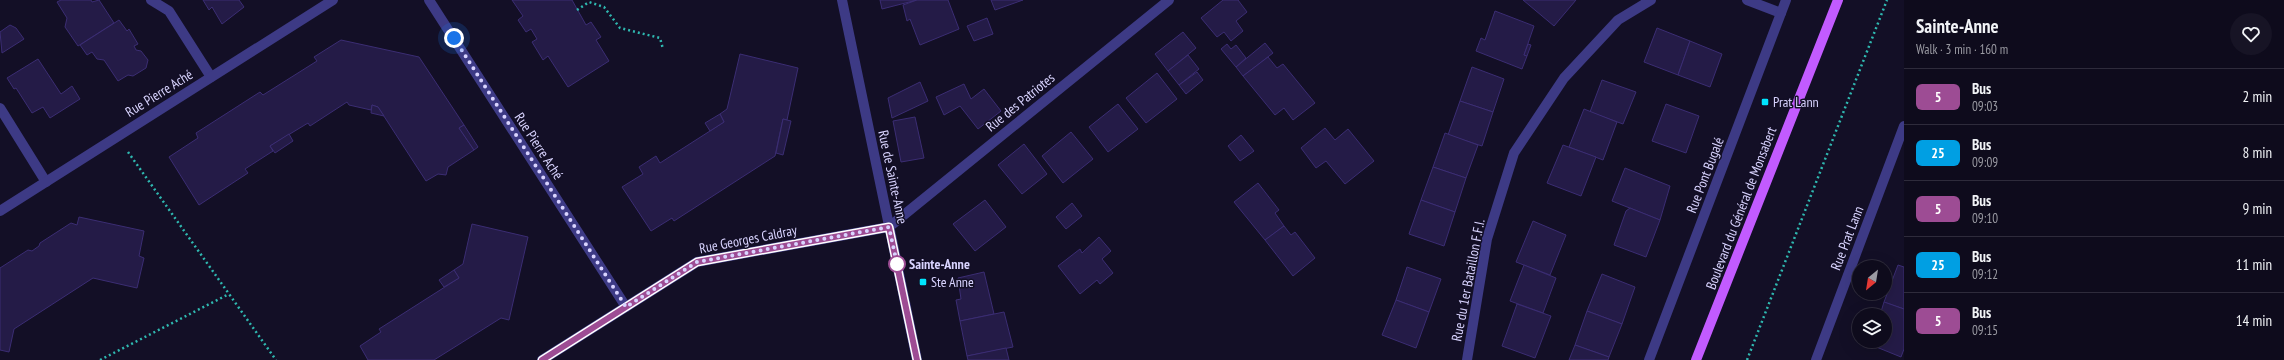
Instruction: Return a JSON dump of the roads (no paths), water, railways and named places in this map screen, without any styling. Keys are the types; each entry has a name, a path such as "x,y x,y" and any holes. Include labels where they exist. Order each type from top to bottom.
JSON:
{"main road":[{"name":"Boulevard du Général de Monsabert","path":"1696,360 1838,0"}],"street":[{"path":"151,0 169,11 211,77"},
{"name":"Rue Pierre Aché","path":"0,211 333,0"},
{"name":"Rue Pierre Aché","path":"429,0 626,307"},
{"name":"Rue de Sainte-Anne","path":"842,0 916,360"},
{"name":"Rue des Patriotes","path":"889,227 1169,0"},
{"name":"Rue du 1er Bataillon F.F.I.","path":"1467,360 1487,239 1514,153 1564,78 1618,20 1651,0"},
{"path":"1747,0 1781,13"},
{"name":"Rue Pont Bugalé","path":"1649,360 1786,0"},
{"path":"0,108 46,182"},
{"name":"Rue Prat Lann","path":"1816,360 1904,126"},
{"name":"Rue Georges Caldray","path":"542,360 697,262 889,227"}],"place":[{"name":"Prat Lann","path":"1765,102"},
{"name":"Sainte-Anne","path":"897,264"},
{"name":"Ste Anne","path":"923,282"}]}
